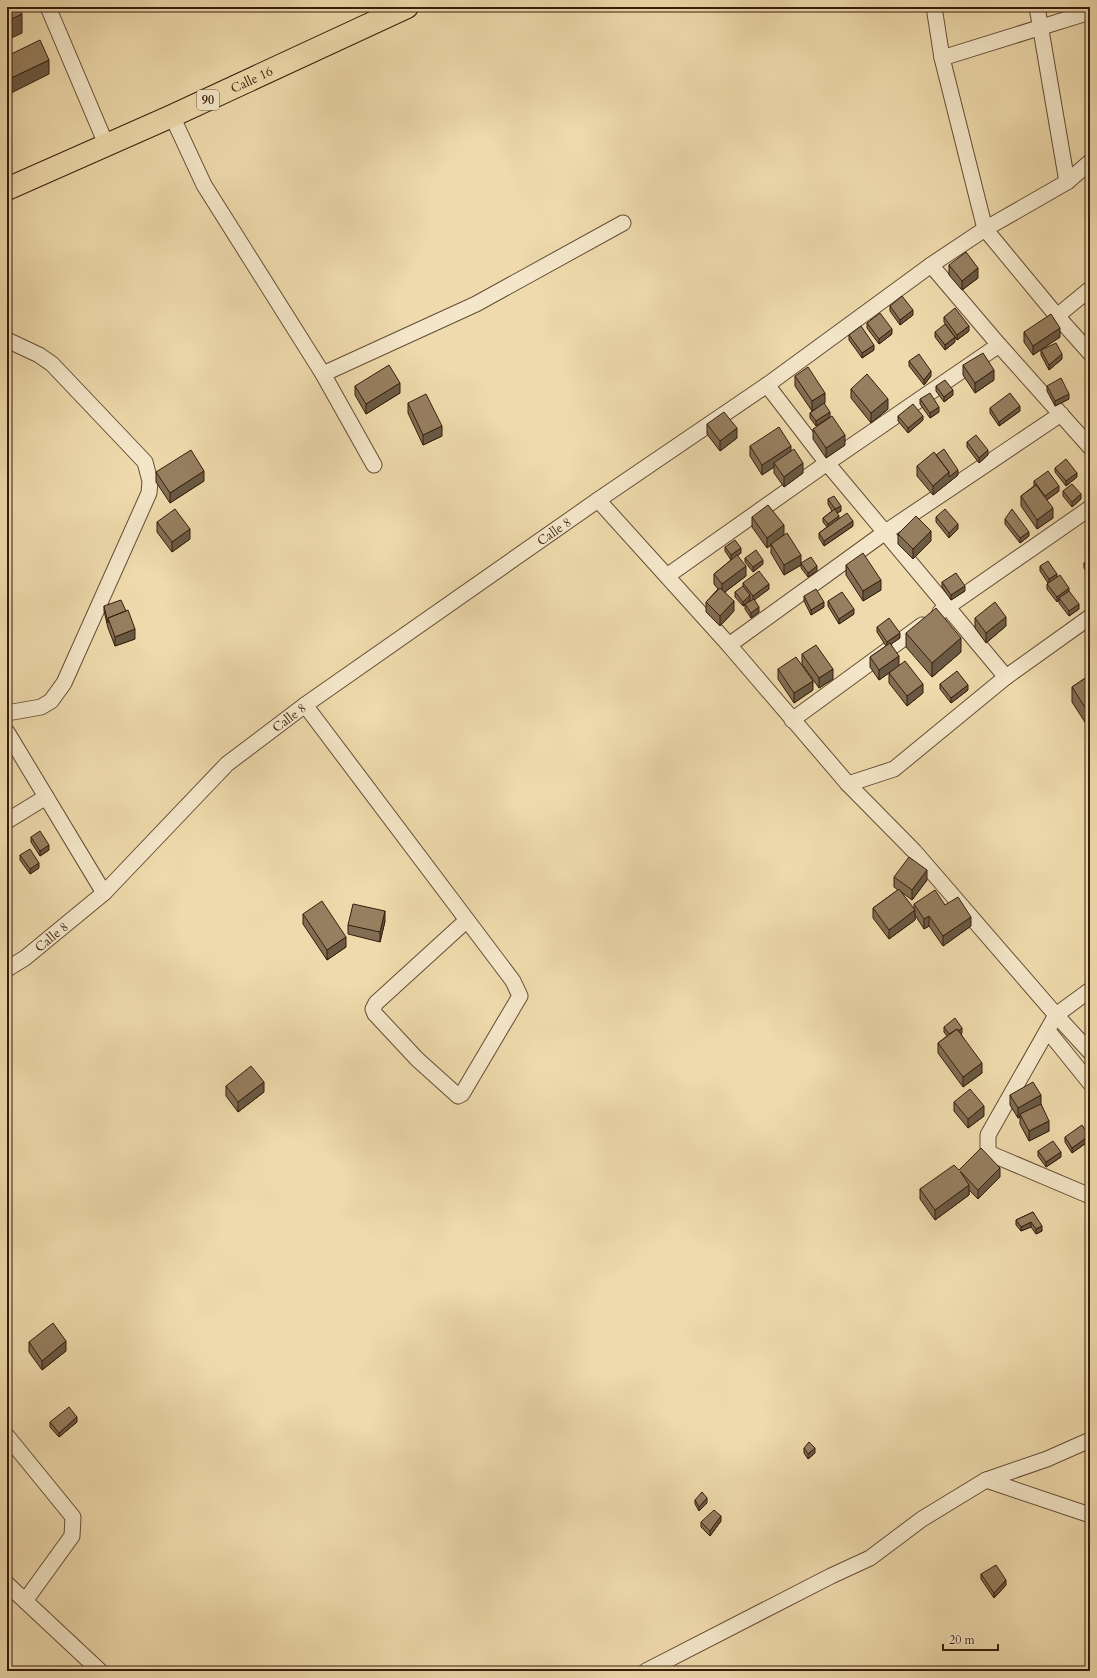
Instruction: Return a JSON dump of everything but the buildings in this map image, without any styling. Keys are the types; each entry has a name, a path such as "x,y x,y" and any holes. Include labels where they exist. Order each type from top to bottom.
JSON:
{"highway":[{"name":"Calle 16","path":"7,189 172,116 407,7"}],"street":[{"path":"48,7 106,144"},
{"path":"934,7 942,58 985,229 1057,316 1090,353"},
{"path":"1038,7 1067,182"},
{"path":"942,58 1090,12"},
{"path":"172,116 182,141 204,185 323,374 374,465"},
{"name":"Calle 8","path":"7,969 25,958 104,893 228,764 305,705 598,500 767,385 931,265 985,229 1067,182 1090,162"},
{"path":"323,374 476,304 623,223"},
{"path":"931,265 999,345 1090,447"},
{"path":"1057,316 1090,289"},
{"path":"7,340 39,355 52,364 145,462 150,481 149,493 64,683 50,701 41,707 7,713"},
{"path":"667,576 827,463 999,345"},
{"path":"767,385 827,463 884,533 1006,677"},
{"path":"729,645 884,533 1061,414"},
{"path":"598,500 729,645 848,784 914,851 1056,1015 1090,1052"},
{"path":"792,720 947,607 1090,508"},
{"path":"848,784 894,769 1006,677 1090,617"},
{"path":"305,705 513,981 519,991 520,996 462,1094 458,1096 418,1059 375,1014 373,1008 376,1003 467,920"},
{"path":"7,732 104,893"},
{"path":"7,821 46,797"},
{"path":"1090,990 1056,1015 988,1135 988,1149 991,1154 1090,1196"},
{"path":"1048,1031 1090,1083"},
{"path":"7,1436 73,1517 72,1536 25,1601"},
{"path":"646,1671 831,1576 870,1558 922,1519 986,1480 1047,1459 1090,1440"},
{"path":"986,1480 1090,1515"},
{"path":"7,1584 100,1671"}]}
